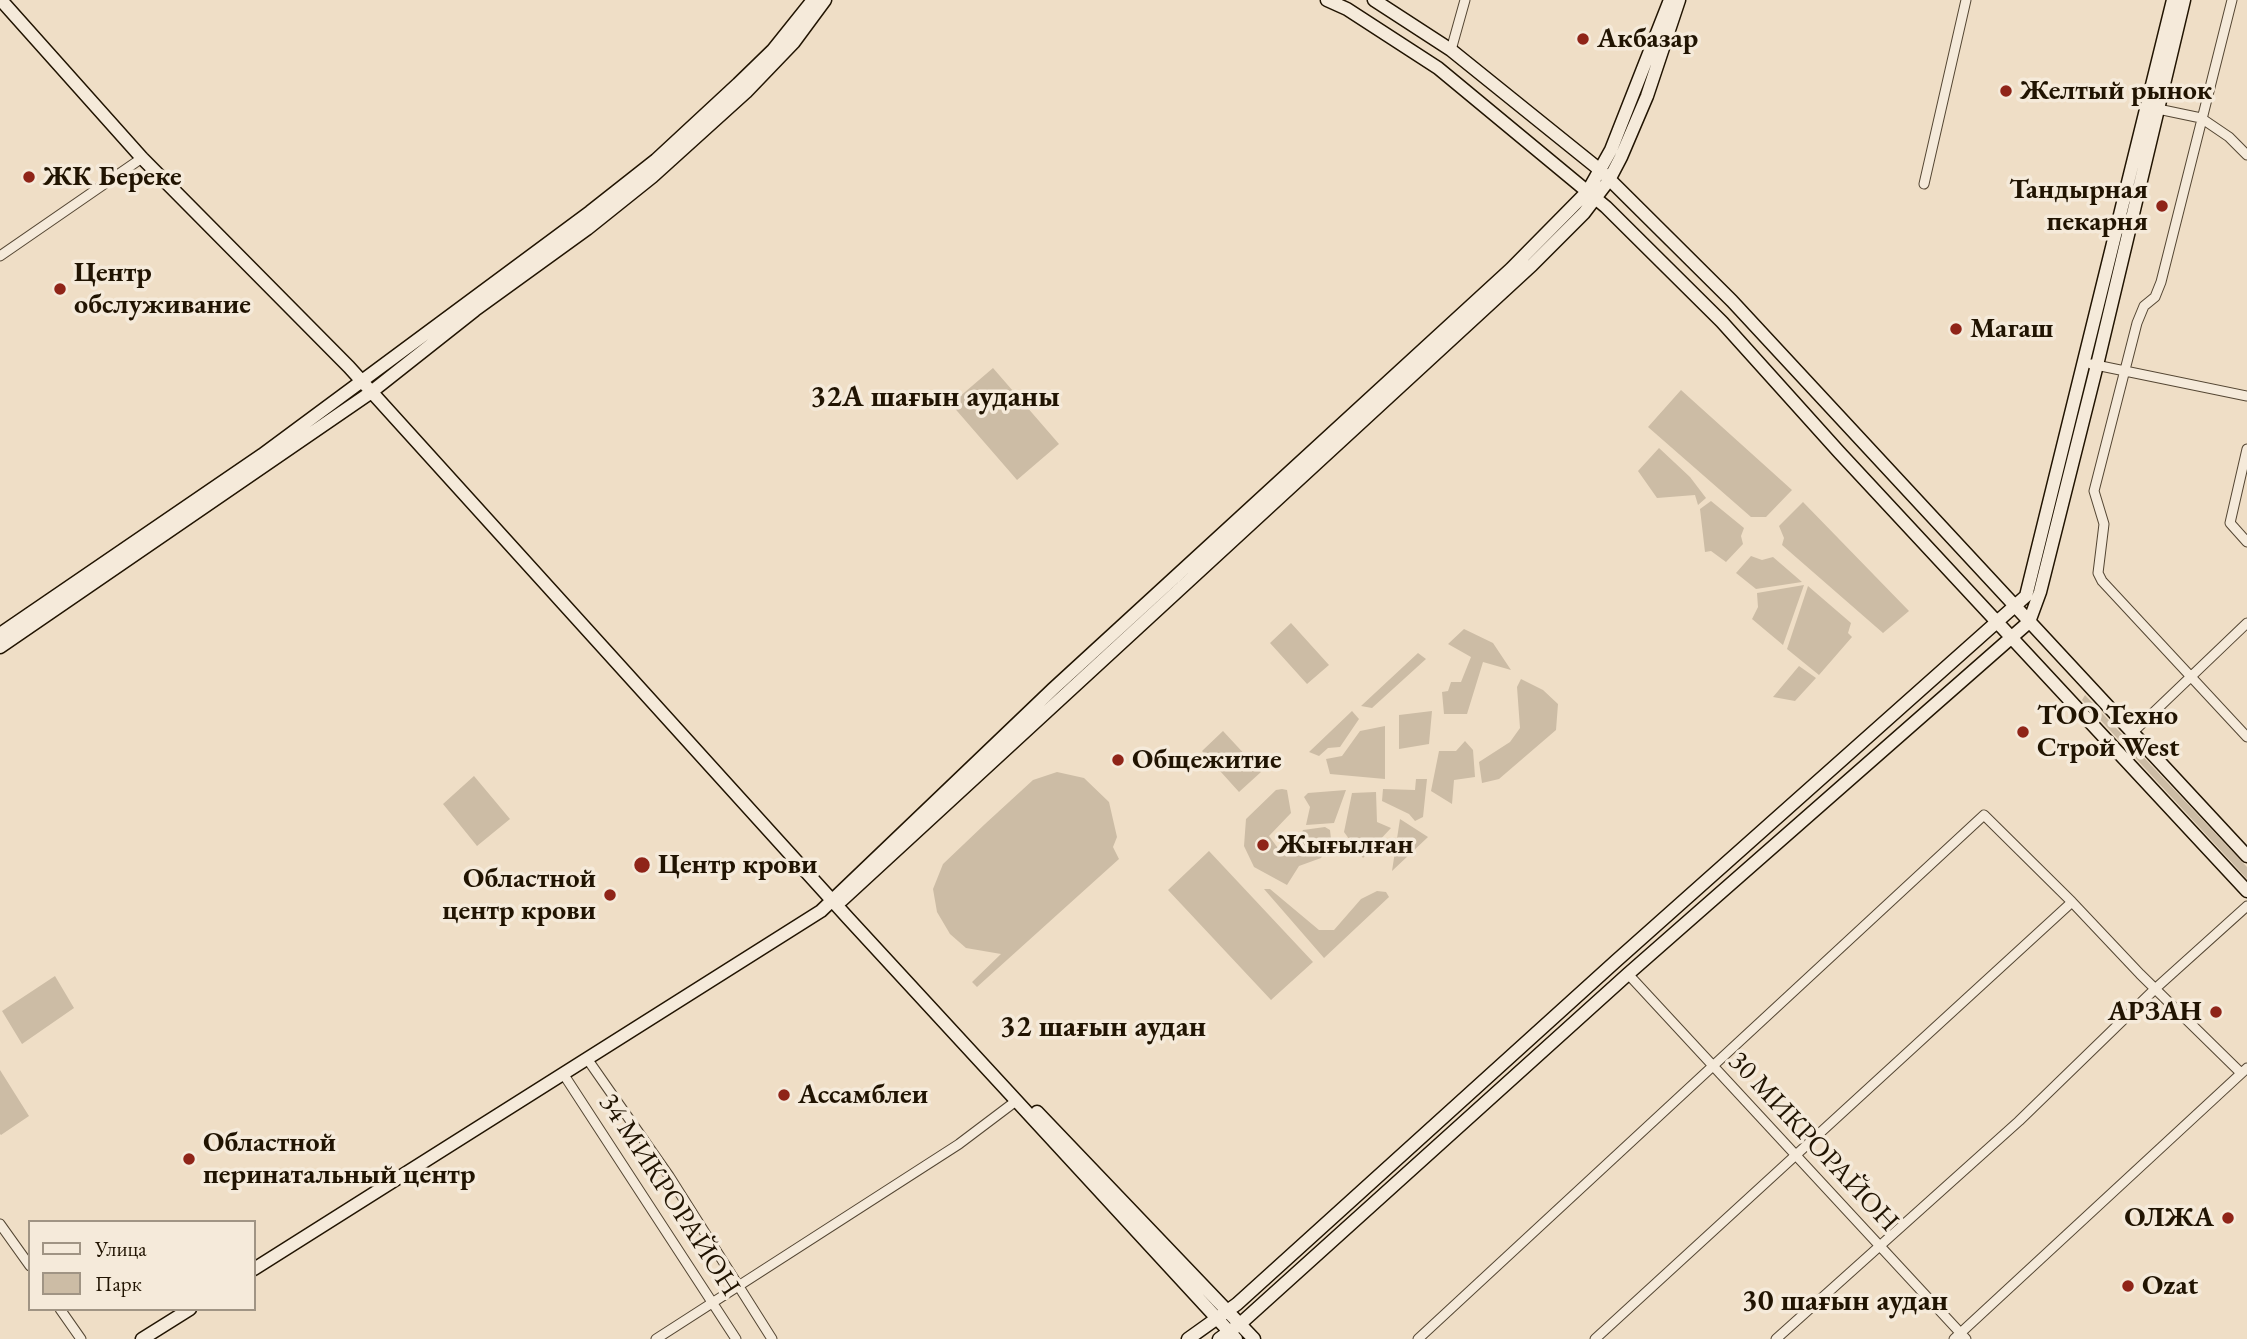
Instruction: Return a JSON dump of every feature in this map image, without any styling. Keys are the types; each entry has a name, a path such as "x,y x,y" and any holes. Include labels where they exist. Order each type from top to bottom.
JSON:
{"main road":[{"path":"1,0 142,158 369,385 1016,1101 1223,1316"},
{"path":"0,634 369,385 656,160 773,50 813,0"},
{"path":"0,647 369,385 644,184 766,72 825,0"},
{"path":"1327,0 1347,9 1438,68 1592,195 1722,322 1839,452 2247,891"},
{"path":"1374,0 1451,50 1604,175 1732,301 2247,856"},
{"path":"1604,175 1670,0"},
{"path":"256,1268 588,1060 836,900 1532,265 1592,195 1604,175 1647,96 1679,0"},
{"path":"1231,1334 1628,974 2029,622 2040,592 2173,0"},
{"path":"1188,1339 1223,1316 1616,961 2017,608 2026,596 2092,364 2184,0"},
{"path":"1438,68 1451,50"},
{"path":"2070,698 2086,683"},
{"path":"836,900 1019,1093 1223,1316 1231,1334"},
{"path":"142,1339 187,1311"},
{"path":"1231,1334 1254,1339"}],"street":[{"path":"1451,50 1465,0"},
{"path":"1924,184 1966,0"},
{"path":"2232,0 2161,282 2155,297 2141,310 2094,491 2104,524 2098,573 2109,590 2247,737"},
{"path":"2158,108 2201,118 2229,137 2247,155"},
{"path":"0,256 142,158"},
{"path":"2092,364 2247,396"},
{"path":"2247,449 2230,523 2247,542"},
{"path":"2132,733 2247,623"},
{"path":"1418,1339 1984,815 2156,988 2244,1071 1960,1337"},
{"path":"1595,1339 2072,902"},
{"path":"1776,1339 2019,1121 2156,988 2247,906"},
{"name":"30 МИКРОРАЙОН","path":"1628,974 1879,1245 1960,1337"},
{"path":"588,1060 669,1176 772,1339"},
{"name":"34 МИКРОРАЙОН","path":"564,1075 736,1339"},
{"path":"656,1339 959,1144 1016,1101"},
{"path":"0,1224 28,1263"},
{"path":"61,1311 81,1339"}],"green space":[{"path":"993,368 1059,444 1017,480 951,404"},
{"path":"1681,390 1792,490 1766,517 1751,517 1648,427"},
{"path":"1659,448 1690,477 1706,498 1698,505 1695,495 1657,498 1638,471"},
{"path":"1711,501 1744,528 1741,536 1743,544 1726,562 1711,551 1705,552 1700,509"},
{"path":"1803,502 1909,611 1883,633 1782,545 1784,538 1779,526"},
{"path":"1751,556 1762,560 1773,557 1802,582 1756,589 1736,573"},
{"path":"1804,585 1783,645 1752,619 1758,607 1757,593"},
{"path":"1808,586 1851,623 1848,633 1852,637 1819,675 1787,649"},
{"path":"1291,623 1329,665 1307,684 1270,643"},
{"path":"1464,629 1493,643 1511,670 1483,662 1467,714 1444,714 1442,692 1448,691 1451,682 1461,682 1471,657 1448,644"},
{"path":"1418,653 1426,659 1372,708 1361,706"},
{"path":"1799,666 1816,678 1795,701 1773,697"},
{"path":"1521,679 1543,690 1558,704 1556,730 1499,779 1482,783 1479,762 1510,742 1520,728 1517,687"},
{"path":"2085,695 2247,867 2247,879 2082,700"},
{"path":"1352,711 1359,719 1340,747 1328,748 1319,756 1309,752"},
{"path":"1432,711 1429,744 1399,749 1399,715"},
{"path":"1385,726 1385,779 1330,774 1326,759 1342,756 1360,731"},
{"path":"1223,731 1261,772 1239,792 1202,751"},
{"path":"1465,741 1473,750 1475,777 1454,780 1452,804 1431,791 1439,751 1456,751"},
{"path":"1057,772 1084,778 1109,802 1117,837 1113,847 1119,859 977,987 972,982 1001,954 966,948 950,934 937,912 933,889 943,864 985,824 1033,780"},
{"path":"474,776 510,819 477,846 443,804"},
{"path":"1416,779 1427,779 1423,817 1415,821 1409,814 1382,801 1383,789 1415,790"},
{"path":"1276,790 1287,790 1291,813 1269,836 1283,855 1293,853 1303,830 1325,827 1330,830 1331,839 1321,858 1299,866 1287,885 1254,867 1244,846 1246,819"},
{"path":"1346,790 1334,823 1306,825 1310,807 1304,797 1308,793"},
{"path":"1376,792 1377,822 1391,828 1363,858 1344,832 1352,793"},
{"path":"1400,819 1428,837 1392,871"},
{"path":"1209,851 1313,962 1271,1000 1168,890"},
{"path":"1264,889 1270,889 1319,930 1334,930 1361,899 1377,891 1386,892 1389,897 1324,958"},
{"path":"55,976 74,1008 22,1044 2,1011"},
{"path":"0,1070 29,1116 1,1135 0,1134"}],"place":[{"name":"Акбазар","path":"1583,39"},
{"name":"Желтый рынок","path":"2006,91"},
{"name":"ЖК Береке","path":"29,177"},
{"name":"Тандырная пекарня","path":"2162,206"},
{"name":"Центр обслуживание","path":"60,289"},
{"name":"Магаш","path":"1956,329"},
{"name":"ТОО Техно Строй West","path":"2023,732"},
{"name":"Общежитие","path":"1118,760"},
{"name":"Жығылған","path":"1263,845"},
{"name":"Центр крови","path":"642,865"},
{"name":"Областной центр крови","path":"610,895"},
{"name":"АРЗАН","path":"2216,1012"},
{"name":"Ассамблеи","path":"784,1095"},
{"name":"Областной перинатальный центр","path":"189,1159"},
{"name":"ОЛЖА","path":"2228,1218"},
{"name":"Ozat","path":"2128,1286"}],"district":[{"name":"32А шағын ауданы","path":"935,398"},
{"name":"32 шағын аудан","path":"1103,1028"},
{"name":"30 шағын аудан","path":"1845,1302"}]}
